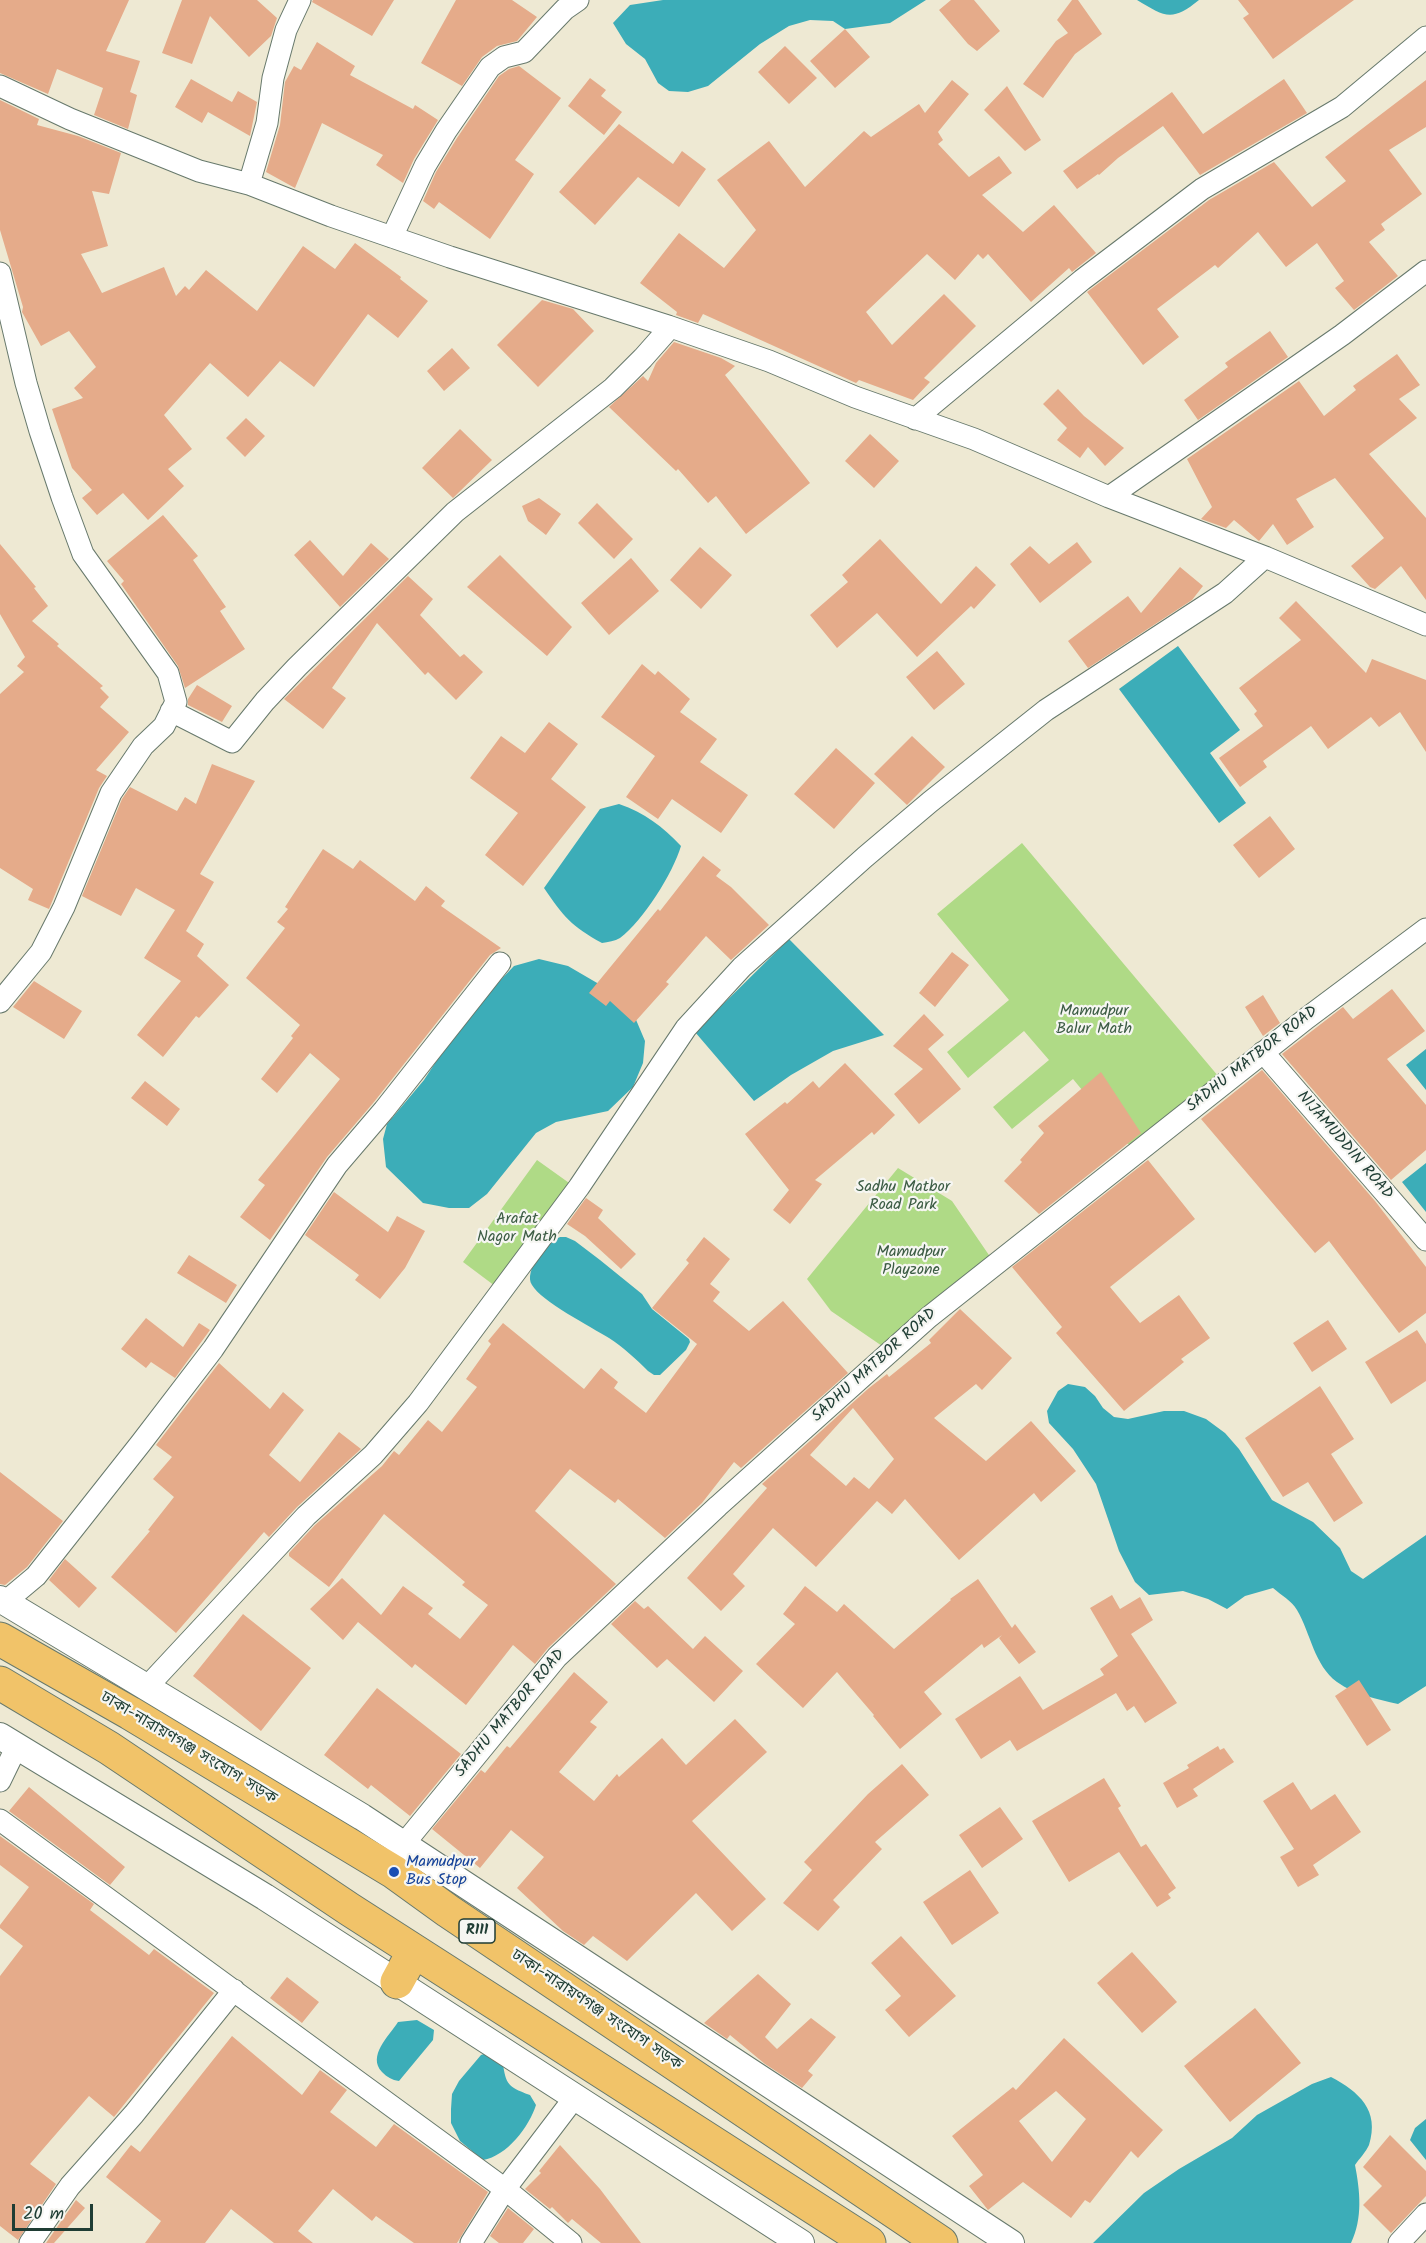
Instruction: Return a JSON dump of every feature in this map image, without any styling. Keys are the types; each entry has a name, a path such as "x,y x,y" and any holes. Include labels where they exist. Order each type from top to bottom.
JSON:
{"main road":[{"name":"ঢাকা-নারায়ণগঞ্জ সংযোগ সড়ক","path":"0,1639 130,1713 394,1856 941,2243"},
{"path":"0,1683 109,1748 349,1909 869,2243"},
{"path":"397,1982 414,1951"}],"street":[{"path":"249,184 267,123 273,78 286,30 300,0"},
{"path":"392,237 424,166 490,67 504,57 524,52 537,41 565,9 578,0"},
{"path":"915,419 1082,279 1202,189 1341,107 1426,37"},
{"path":"0,86 70,119 199,171 249,184 392,237 769,361 855,397 974,439 1109,498 1264,557 1426,626"},
{"path":"1109,498 1342,335 1426,271"},
{"path":"0,1002 41,952 64,907 111,793 143,747 164,726 176,702 168,673 83,554 40,431 1,285"},
{"path":"171,711 232,742 265,700 455,512 613,388 643,358 666,332 668,326"},
{"path":"146,1688 306,1516 373,1455 417,1403 579,1187 686,1028 742,967 865,857 1037,717 1116,662 1225,593 1264,557"},
{"name":"SADHU MATBOR ROAD","path":"394,1856 557,1657 718,1506 929,1317 1263,1052 1426,929"},
{"path":"500,963 384,1110 337,1165 213,1349 141,1443 36,1576 3,1601 146,1688 394,1856 1011,2243"},
{"name":"NIJAMUDDIN ROAD","path":"1263,1052 1426,1240"},
{"path":"0,1780 8,1741 255,1890 801,2243"},
{"path":"0,1820 504,2189 571,2243"},
{"path":"30,2243 70,2186 134,2114 234,1990"},
{"path":"471,2243 504,2189 575,2097"},
{"path":"1399,2243 1426,2214"}],"green space":[{"name":"Mamudpur Balur Math","path":"1022,843 1224,1083 1138,1149 1126,1143 1073,1079 1012,1129 993,1107 1049,1060 1024,1031 968,1078 947,1052 1009,1000 937,914"},
{"name":"Arafat Nagor Math","path":"537,1160 572,1185 495,1286 463,1262"},
{"path":"898,1168 952,1201 993,1261 885,1348 831,1311 807,1279"}],"water":[{"path":"663,0 926,0 890,23 845,29 833,21 810,20 789,26 760,44 708,86 688,92 669,91 658,83 645,59 626,44 613,23 630,5"},
{"path":"1137,0 1199,0 1182,12 1168,15"},
{"path":"1178,646 1240,730 1210,753 1246,803 1219,823 1119,689"},
{"path":"619,804 653,821 681,846 664,882 647,909 620,938 602,943 569,920 544,888 600,809"},
{"path":"789,939 884,1035 833,1051 791,1075 754,1101 695,1032"},
{"path":"539,959 568,966 604,987 634,1015 645,1041 643,1063 633,1087 608,1111 556,1122 536,1133 487,1194 469,1208 449,1208 423,1203 386,1167 383,1139 387,1124 424,1080 441,1054 491,990 514,966"},
{"path":"1426,1049 1426,1090 1406,1065"},
{"path":"1426,1163 1426,1212 1402,1182"},
{"path":"560,1237 575,1241 600,1260 642,1294 652,1309 689,1339 686,1350 660,1375 654,1375 648,1371 619,1345 556,1306 532,1285 530,1279 533,1265 543,1251"},
{"path":"1068,1384 1085,1387 1114,1417 1128,1419 1164,1411 1184,1411 1206,1419 1225,1433 1239,1449 1272,1500 1313,1522 1340,1548 1351,1571 1363,1579 1426,1535 1426,1686 1398,1704 1366,1696 1337,1682 1323,1667 1295,1607 1273,1588 1245,1596 1227,1609 1208,1599 1183,1591 1149,1595 1135,1582 1119,1551 1096,1484 1073,1449 1049,1423 1047,1411 1058,1391"},
{"path":"417,2020 434,2030 433,2040 399,2081 392,2079 378,2066 378,2053 398,2022"},
{"path":"490,2052 502,2058 506,2078 511,2086 530,2095 536,2105 533,2114 516,2139 500,2153 483,2160 460,2141 451,2123 451,2109 452,2094 459,2081 481,2055"},
{"path":"1331,2077 1358,2096 1365,2104 1372,2122 1369,2145 1355,2165 1359,2214 1351,2243 1093,2243 1144,2193 1179,2169 1232,2138 1257,2115 1312,2084"},
{"path":"1426,2119 1426,2160 1410,2140 1415,2128"}],"building":[{"path":"0,0 129,0 106,51 140,61 130,92 137,95 128,129 94,115 103,88 57,69 48,94 0,73"},
{"path":"182,0 257,0 277,18 271,36 249,57 210,16 192,64 162,53"},
{"path":"313,0 394,0 372,36 312,2"},
{"path":"456,0 512,0 537,17 517,41 497,46 482,57 462,86 421,63"},
{"path":"951,0 974,0 1000,31 977,51 968,44 939,10"},
{"path":"1072,0 1078,0 1102,34 1075,54 1043,98 1023,84 1056,41 1068,33 1057,20"},
{"path":"1238,0 1354,0 1273,59 1243,18 1249,14"},
{"path":"845,29 870,57 835,88 810,61"},
{"path":"317,42 355,66 350,75 413,109 415,105 438,120 414,159 403,183 376,165 383,155 322,123 295,188 266,172 280,125 285,82 294,66 301,70"},
{"path":"785,46 817,78 789,104 758,72"},
{"path":"519,66 561,98 515,160 534,174 490,239 439,202 434,209 423,201 436,172 499,76"},
{"path":"590,78 606,90 601,96 622,112 604,135 568,106"},
{"path":"191,79 232,102 238,91 257,102 250,136 208,112 202,123 175,107"},
{"path":"1284,79 1307,113 1200,175 1163,126 1077,189 1063,171 1172,92 1203,134"},
{"path":"952,80 969,94 938,132 943,140 938,144 969,177 999,156 1012,173 982,195 1023,232 1054,205 1096,253 1072,272 1069,268 1031,302 988,254 983,259 978,254 955,280 927,254 866,312 892,345 944,294 976,326 924,378 930,382 913,400 859,380 856,383 703,314 698,323 676,315 677,312 640,283 679,233 724,268 756,230 717,180 769,141 805,187 864,131 871,137 919,104 925,113"},
{"path":"1426,80 1426,127 1389,150 1422,194 1381,224 1385,230 1369,242 1398,276 1354,310 1335,288 1344,281 1317,243 1286,267 1258,232 1218,268 1215,265 1157,309 1179,337 1143,365 1087,292 1209,200 1274,162 1312,207 1346,181 1325,157"},
{"path":"1007,86 1041,140 1025,151 984,110"},
{"path":"0,100 39,119 37,125 78,136 121,153 109,194 92,191 108,246 81,254 102,293 164,267 176,296 185,286 189,290 206,270 257,311 303,246 335,269 355,243 401,277 400,279 428,301 398,338 368,314 314,387 280,361 248,397 210,363 164,415 192,449 168,469 184,486 148,520 123,493 97,515 82,498 92,490 72,468 52,409 83,398 74,388 96,367 69,331 41,346 22,312 23,307 0,230"},
{"path":"619,124 673,164 682,151 706,169 679,207 638,177 595,225 559,192"},
{"path":"542,300 573,309 594,331 538,387 497,345"},
{"path":"1270,331 1288,357 1198,420 1184,400 1228,367 1225,363"},
{"path":"674,342 721,358 735,366 725,375 810,483 746,534 716,496 708,503 678,469 676,471 609,407 643,376 648,381 656,363"},
{"path":"452,348 470,368 444,391 427,371"},
{"path":"1397,354 1420,385 1399,399 1417,418 1369,454 1426,518 1426,600 1401,566 1375,589 1370,587 1351,566 1384,538 1335,478 1296,499 1314,527 1287,545 1273,524 1259,541 1234,520 1226,528 1201,519 1212,507 1187,459 1299,381 1324,416 1356,390 1353,386"},
{"path":"1058,389 1084,416 1124,448 1105,466 1088,447 1080,458 1057,440 1067,428 1043,404"},
{"path":"246,418 265,436 245,457 226,438"},
{"path":"460,429 492,460 453,498 422,468"},
{"path":"870,434 899,461 874,488 845,461"},
{"path":"539,498 561,514 546,535 528,521 522,506"},
{"path":"597,503 633,539 614,559 578,523"},
{"path":"163,515 198,556 193,560 226,607 220,611 245,649 185,688 178,666 121,584 124,581 107,561"},
{"path":"880,539 941,604 976,566 996,585 974,609 971,606 917,657 877,613 837,648 810,615 848,582 842,575"},
{"path":"310,540 343,576 371,543 389,559 340,607 294,555"},
{"path":"1077,542 1092,562 1040,603 1010,564 1030,546 1049,564"},
{"path":"0,544 36,587 34,588 48,606 32,621 103,686 100,688 109,697 100,707 129,732 96,770 107,776 99,788 49,909 28,900 33,889 0,868 0,694 24,672 17,666 25,657 0,614"},
{"path":"700,547 732,575 701,609 670,580"},
{"path":"500,555 572,627 547,656 467,587"},
{"path":"631,558 659,591 609,635 581,603"},
{"path":"1180,567 1203,586 1192,600 1088,668 1068,641 1128,596 1141,613"},
{"path":"408,576 433,599 420,615 460,657 464,654 483,672 456,700 428,672 425,675 377,623 332,688 346,698 323,729 284,699"},
{"path":"1296,601 1366,673 1372,659 1426,680 1426,752 1400,712 1379,727 1371,717 1328,749 1311,726 1263,761 1267,767 1240,787 1219,758 1263,726 1254,714 1257,711 1239,688 1301,640 1279,618"},
{"path":"937,651 965,684 934,710 906,677"},
{"path":"642,664 655,675 658,671 690,699 680,712 717,739 700,762 748,795 721,833 672,799 658,819 626,797 655,756 601,717"},
{"path":"197,685 232,706 222,722 188,705 188,699"},
{"path":"549,722 578,744 551,779 586,807 523,886 485,855 518,813 470,778 501,736 525,753"},
{"path":"912,736 945,767 907,805 874,774"},
{"path":"836,748 875,783 834,829 794,794"},
{"path":"212,764 255,781 200,874 214,882 186,931 204,944 197,956 229,985 199,1018 196,1016 163,1057 137,1035 181,981 144,958 175,910 136,888 121,916 82,896 122,799 130,787 177,811 185,797 196,804"},
{"path":"1270,816 1295,849 1259,878 1233,845"},
{"path":"323,849 353,869 360,860 415,901 426,886 445,901 441,906 501,948 490,955 374,1102 327,1157 270,1240 240,1217 265,1185 258,1180 340,1079 310,1053 277,1093 261,1079 293,1038 291,1036 300,1025 246,978 285,928 277,922 288,909 285,907"},
{"path":"703,856 721,870 716,876 731,887 769,925 731,960 706,936 666,982 669,984 634,1023 610,1001 606,1006 589,993 658,909 660,911"},
{"path":"952,952 969,965 935,1007 919,993"},
{"path":"34,981 82,1011 64,1039 13,1007"},
{"path":"1392,989 1425,1031 1387,1059 1426,1105 1426,1150 1391,1180 1282,1054 1343,1007 1353,1019"},
{"path":"1263,995 1280,1023 1263,1036 1245,1007"},
{"path":"924,1014 944,1035 928,1049 961,1089 919,1124 894,1094 923,1069 893,1046"},
{"path":"845,1063 895,1115 874,1135 872,1132 815,1180 822,1184 790,1224 773,1210 789,1190 745,1134 785,1102 787,1104 813,1081 819,1088"},
{"path":"1262,1070 1375,1201 1426,1267 1426,1313 1399,1333 1329,1241 1315,1253 1201,1119"},
{"path":"1101,1072 1141,1133 1039,1214 1004,1181 1044,1133 1038,1126"},
{"path":"145,1081 180,1109 167,1126 131,1098"},
{"path":"1148,1160 1195,1219 1110,1287 1140,1323 1179,1295 1210,1338 1181,1359 1184,1362 1124,1411 1056,1333 1062,1327 1012,1267"},
{"path":"334,1192 388,1232 397,1216 425,1231 405,1268 380,1299 355,1280 359,1275 305,1235"},
{"path":"586,1198 603,1210 598,1218 636,1254 621,1269 585,1236 567,1224"},
{"path":"704,1237 730,1259 710,1284 720,1292 713,1301 749,1331 783,1301 848,1373 741,1468 734,1462 702,1503 665,1538 618,1499 615,1503 570,1469 535,1511 616,1584 548,1648 535,1664 513,1645 466,1705 415,1664 412,1668 358,1622 343,1640 310,1609 342,1578 381,1615 403,1586 433,1608 428,1614 460,1639 488,1605 462,1585 465,1582 384,1514 329,1587 289,1556 289,1553 315,1525 382,1466 394,1451 399,1455 428,1420 442,1432 477,1387 466,1379 491,1344 488,1341 503,1323 584,1389 601,1368 618,1382 614,1388 646,1413 697,1344 652,1308 689,1263 686,1260"},
{"path":"189,1255 237,1285 226,1303 177,1273"},
{"path":"960,1309 1012,1358 982,1390 976,1384 934,1418 986,1461 1031,1421 1076,1471 1041,1502 1034,1493 959,1560 905,1499 892,1514 877,1501 816,1567 773,1528 733,1574 745,1586 721,1611 687,1578 767,1488 762,1484 869,1388 887,1374 889,1377 931,1343 929,1340","holes":["853,1408 894,1459 869,1489 854,1477 846,1486 810,1455"]},
{"path":"146,1318 183,1347 199,1323 210,1330 175,1378 151,1362 146,1368 121,1349"},
{"path":"1328,1320 1347,1349 1312,1372 1293,1343"},
{"path":"1417,1330 1426,1344 1426,1381 1391,1404 1365,1362"},
{"path":"219,1363 270,1409 283,1392 304,1410 269,1455 300,1482 339,1432 361,1449 297,1507 269,1537 264,1532 176,1633 111,1577 150,1531 148,1530 174,1497 153,1479 172,1457 156,1445"},
{"path":"1320,1386 1354,1439 1331,1454 1363,1503 1334,1522 1308,1482 1283,1497 1245,1438"},
{"path":"0,1472 63,1521 27,1567 5,1585 0,1584"},
{"path":"65,1559 97,1588 79,1608 49,1580"},
{"path":"978,1579 1012,1628 1015,1624 1036,1652 1019,1664 999,1638 1002,1635 984,1648 982,1644 924,1692 942,1714 900,1749 837,1672 803,1708 756,1664 795,1624 783,1614 805,1586 837,1612 844,1604 894,1649 950,1599"},
{"path":"1112,1595 1120,1609 1140,1597 1153,1620 1131,1634 1177,1703 1145,1723 1134,1706 1127,1711 1116,1693 1017,1751 1010,1740 981,1759 955,1719 1020,1676 1043,1710 1104,1675 1100,1669 1118,1656 1090,1608"},
{"path":"635,1601 644,1609 648,1606 693,1649 705,1636 743,1671 714,1702 667,1659 657,1668 611,1624"},
{"path":"243,1614 311,1668 261,1731 193,1676"},
{"path":"574,1672 608,1702 590,1722 597,1727 559,1772 594,1801 617,1774 619,1777 662,1738 686,1765 735,1719 767,1752 692,1821 766,1899 732,1931 696,1893 627,1961 593,1936 584,1945 563,1931 517,1888 544,1857 511,1830 480,1868 432,1829 481,1770 485,1773 507,1746 510,1748"},
{"path":"1359,1680 1391,1730 1367,1746 1335,1696"},
{"path":"377,1688 461,1754 410,1816 371,1785 368,1789 324,1755"},
{"path":"1218,1746 1220,1750 1224,1748 1234,1762 1193,1789 1198,1796 1177,1808 1163,1783 1189,1768 1187,1765"},
{"path":"902,1764 929,1795 875,1842 882,1849 833,1900 840,1907 818,1931 783,1903 812,1870 804,1862 868,1794"},
{"path":"1104,1778 1121,1806 1118,1808 1141,1847 1146,1844 1176,1888 1168,1894 1171,1898 1157,1907 1119,1852 1069,1882 1032,1821"},
{"path":"1293,1782 1311,1810 1335,1794 1361,1832 1313,1865 1319,1875 1298,1887 1280,1857 1294,1849 1263,1801"},
{"path":"29,1787 125,1867 110,1885 9,1811"},
{"path":"1000,1807 1023,1839 982,1868 959,1835"},
{"path":"0,1836 94,1904 90,1910 149,1955 154,1949 214,1993 114,2117 89,2096 30,2164 56,2184 18,2240 0,2226 0,1976 23,1946 0,1928 0,1925 29,1887 0,1865"},
{"path":"970,1870 999,1913 952,1945 923,1902"},
{"path":"901,1936 956,1996 909,2037 885,2010 901,1996 871,1963"},
{"path":"1132,1952 1177,2002 1142,2033 1097,1983"},
{"path":"758,1974 791,2004 765,2037 777,2049 811,2018 836,2037 808,2071 813,2075 802,2088 765,2064 730,2035 727,2039 704,2023"},
{"path":"287,1977 319,2002 302,2023 270,1998"},
{"path":"1255,2008 1301,2063 1230,2122 1184,2066"},
{"path":"232,2036 302,2095 320,2070 347,2090 330,2112 376,2147 394,2124 488,2192 457,2243 414,2243 376,2216 372,2221 333,2189 298,2231 313,2243 274,2243 231,2209 205,2243 145,2243 161,2221 106,2177 131,2145 140,2152"},
{"path":"1064,2038 1163,2130 1138,2158 1131,2151 1090,2203 1085,2200 1071,2218 1023,2182 988,2210 969,2186 983,2175 952,2136 1013,2087 1016,2090","holes":["1056,2091 1086,2119 1052,2162 1019,2121"]},
{"path":"1390,2135 1426,2171 1426,2196 1391,2233 1363,2205 1382,2186 1363,2167"},
{"path":"560,2145 600,2189 641,2243 601,2243 572,2219 568,2223 552,2207 550,2209 525,2189 541,2173 539,2171"},
{"path":"76,2200 85,2208 54,2243 46,2243"},
{"path":"508,2208 534,2229 523,2243 499,2243 490,2236"}],"place":[{"name":"Mamudpur Bus Stop","path":"394,1872"}],"park label":[{"name":"Sadhu Matbor Road Park","path":"903,1197"},
{"name":"Mamudpur Playzone","path":"911,1262"}]}
